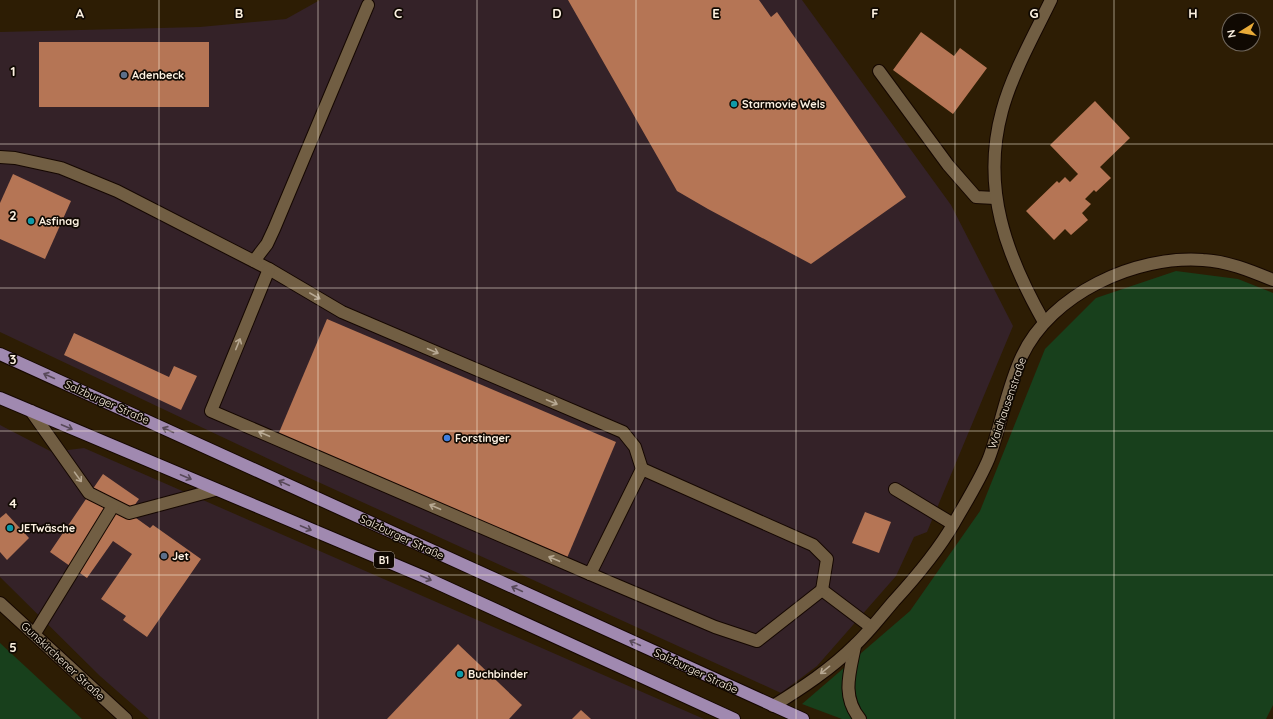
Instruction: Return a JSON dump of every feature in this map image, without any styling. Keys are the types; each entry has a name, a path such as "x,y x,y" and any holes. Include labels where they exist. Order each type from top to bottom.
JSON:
{"main road":[{"name":"Salzburger Straße","path":"0,354 803,719"},
{"name":"B1","path":"0,398 424,577 734,719"}],"street":[{"path":"1044,322 1026,290 1003,229 995,198 993,167 996,136 1002,110 1013,80 1051,0"},
{"path":"254,261 267,244 274,229 368,5"},
{"path":"879,71 948,165 976,197 995,198"},
{"path":"0,157 15,158 61,168 117,191 269,269 342,312 622,432 635,447 642,469 590,574"},
{"name":"Waidhausenstraße","path":"773,706 803,688 855,646 920,573 953,524 988,459 1021,357 1034,334 1044,322 1073,298 1098,283 1131,269 1168,260 1204,260 1242,268 1273,280"},
{"path":"269,269 211,412 715,627 757,641 822,590 826,559 813,545 642,469"},
{"path":"31,411 89,493 129,513 216,490"},
{"path":"895,488 953,524"},
{"path":"35,634 113,506"},
{"path":"822,590 871,627"},
{"name":"Gunskirchener Straße","path":"0,602 126,719"},
{"name":"Waidhausenstraße","path":"855,646 848,680 848,699 860,719"}],"shaded area":[{"path":"320,0 802,0 951,205 1013,326 927,532 914,537 896,576 817,666 781,693 294,471 0,332 0,32 200,27 286,19"},
{"path":"0,425 52,452 84,448 704,719 149,719 100,676 0,577"}],"green space":[{"path":"1176,271 1238,279 1273,293 1273,705 1266,719 842,719 802,704 910,611 980,511 1045,349 1096,298"},
{"path":"0,643 82,719 0,719"}],"building":[{"name":"Starmovie Wels","path":"568,0 759,0 771,17 777,12 906,197 811,264 677,191"},
{"path":"921,32 954,56 960,48 987,68 953,114 893,70"},
{"name":"Adenbeck","path":"39,42 209,42 209,107 39,107"},
{"path":"1095,101 1130,138 1100,167 1111,178 1096,192 1094,190 1085,199 1091,204 1082,213 1088,220 1071,235 1065,229 1054,240 1026,211 1057,181 1059,183 1065,177 1070,182 1078,174 1050,145"},
{"name":"Asfinag","path":"13,174 71,201 45,259 0,239 0,203"},
{"name":"Forstinger","path":"327,319 616,442 567,558 278,435"},
{"path":"74,333 169,377 174,366 197,376 181,410 64,355"},
{"name":"Jet","path":"103,474 139,499 129,513 150,528 153,525 201,559 147,637 123,620 126,616 101,599 132,554 113,541 87,578 50,552"},
{"path":"865,512 891,522 879,553 852,543"},
{"name":"JETwäsche","path":"6,513 29,538 7,560 0,552 0,518"},
{"name":"Buchbinder","path":"458,644 522,705 509,719 387,719"},
{"path":"581,710 591,719 572,719"}],"place":[{"name":"Adenbeck","path":"124,75"},
{"name":"Starmovie Wels","path":"734,104"},
{"name":"Asfinag","path":"31,221"},
{"name":"Forstinger","path":"447,438"},
{"name":"JETwäsche","path":"10,528"},
{"name":"Jet","path":"164,556"},
{"name":"Buchbinder","path":"460,674"}]}
